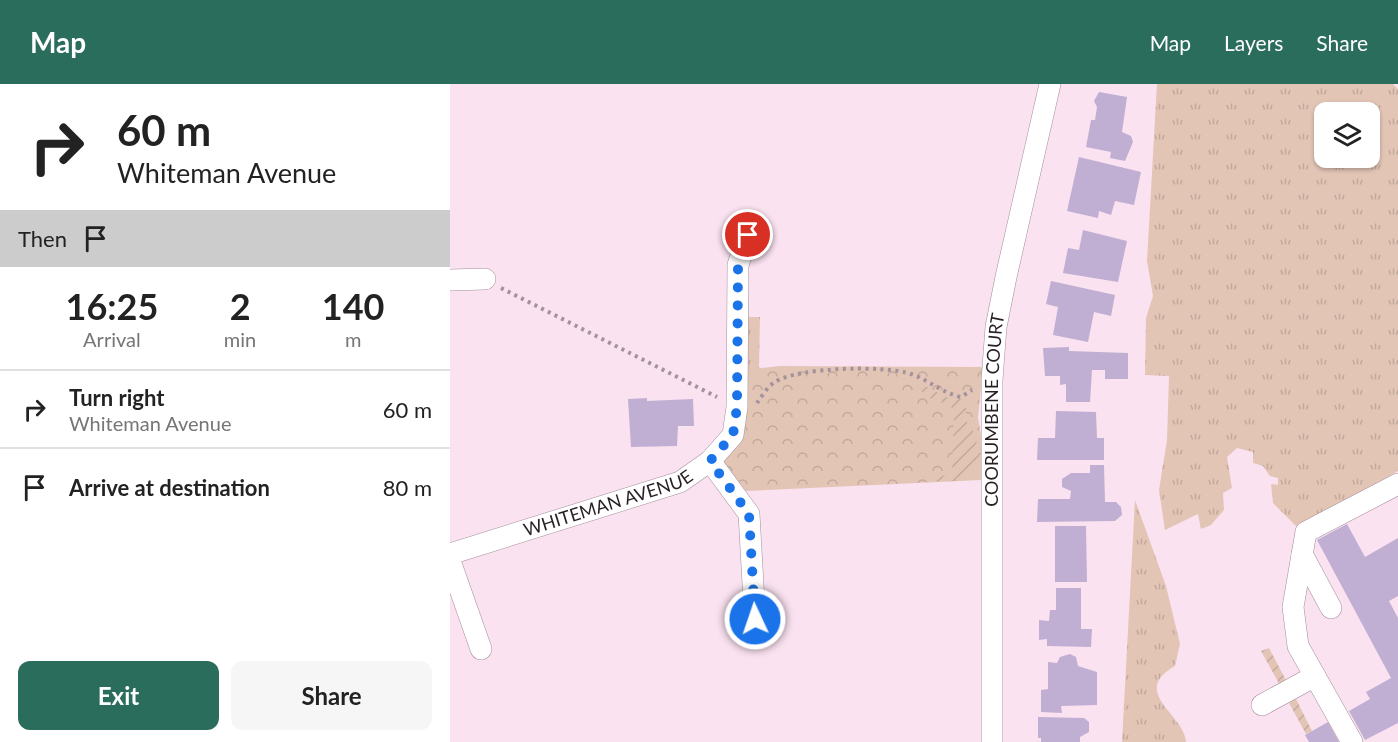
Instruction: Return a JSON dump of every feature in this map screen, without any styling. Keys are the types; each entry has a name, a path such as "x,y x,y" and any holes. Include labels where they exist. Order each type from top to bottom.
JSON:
{"street":[{"name":"COORUMBENE COURT","path":"992,742 992,380 996,327 1050,84"},
{"name":"WHITEMAN AVENUE","path":"450,554 680,482 710,461 733,435 746,406 738,265 748,235"},
{"path":"450,280 485,279"},
{"path":"710,461 749,514 755,619"},
{"path":"1352,742 1298,646 1293,608 1302,554 1306,532 1398,484"},
{"path":"1302,554 1330,608"},
{"path":"450,561 481,649"},
{"path":"1262,705 1315,676"}],"path":[{"path":"485,279 746,406 774,382 801,371 880,370 910,374 948,394 961,397 970,393 975,384"}],"green space":[{"path":"1157,84 1393,84 1398,89 1398,471 1297,527 1273,503 1271,484 1278,485 1278,478 1270,476 1263,466 1253,463 1253,452 1237,448 1227,457 1232,488 1223,493 1224,510 1211,525 1201,529 1198,514 1165,530 1159,490 1167,440 1169,376 1145,375 1146,318 1153,296 1147,261"},
{"path":"743,317 760,317 759,367 767,371 744,415"},
{"path":"780,366 983,367 978,418 984,451 981,480 746,491 722,462 745,370"},
{"path":"918,382 946,397 966,399 966,421 976,435 978,464 968,480 928,482 952,472 954,415 951,406 927,397 918,388"},
{"path":"1135,500 1166,586 1180,644 1175,666 1162,676 1157,685 1158,694 1183,732 1186,742 1122,742"},
{"path":"1269,648 1288,684 1281,687 1261,651"},
{"path":"1296,699 1312,731 1306,734 1289,703"}],"building":[{"path":"1099,92 1127,97 1122,132 1131,136 1133,142 1125,161 1110,158 1111,152 1086,147 1091,120 1095,120 1097,107 1094,101"},
{"path":"1079,157 1141,172 1134,205 1115,201 1111,215 1099,211 1098,218 1067,211"},
{"path":"1083,230 1127,241 1118,282 1063,273 1068,248 1079,250"},
{"path":"1051,281 1115,295 1111,316 1094,312 1088,342 1053,335 1058,307 1046,304"},
{"path":"1069,347 1069,351 1128,353 1128,379 1105,379 1105,370 1092,370 1090,402 1066,402 1066,384 1060,385 1060,376 1045,376 1043,348"},
{"path":"647,398 647,401 693,399 694,426 678,426 677,446 631,447 628,399"},
{"path":"1056,411 1096,412 1097,438 1104,438 1104,460 1037,460 1038,438 1055,438"},
{"path":"1090,465 1104,465 1105,502 1116,502 1121,507 1122,515 1115,521 1037,522 1038,499 1070,499 1071,491 1062,487 1062,479 1071,473 1090,473"},
{"path":"1347,524 1365,557 1398,538 1398,596 1389,601 1398,618 1398,723 1365,740 1349,711 1370,699 1366,692 1391,678 1317,540"},
{"path":"1055,526 1086,526 1087,582 1055,582"},
{"path":"1056,588 1081,588 1081,629 1092,629 1091,647 1047,646 1047,639 1039,640 1039,620 1049,621 1050,610 1056,610"},
{"path":"1070,654 1076,657 1078,666 1097,672 1097,705 1061,706 1062,713 1041,712 1041,690 1048,689 1048,662 1057,663 1060,657"},
{"path":"1038,717 1084,718 1089,722 1089,732 1080,737 1080,742 1041,742 1041,738 1038,738"},
{"path":"1328,722 1339,742 1309,742 1305,735"}],"route":[{"path":"748,235 738,265 737,407 733,435 710,461 749,514 755,619"}]}
